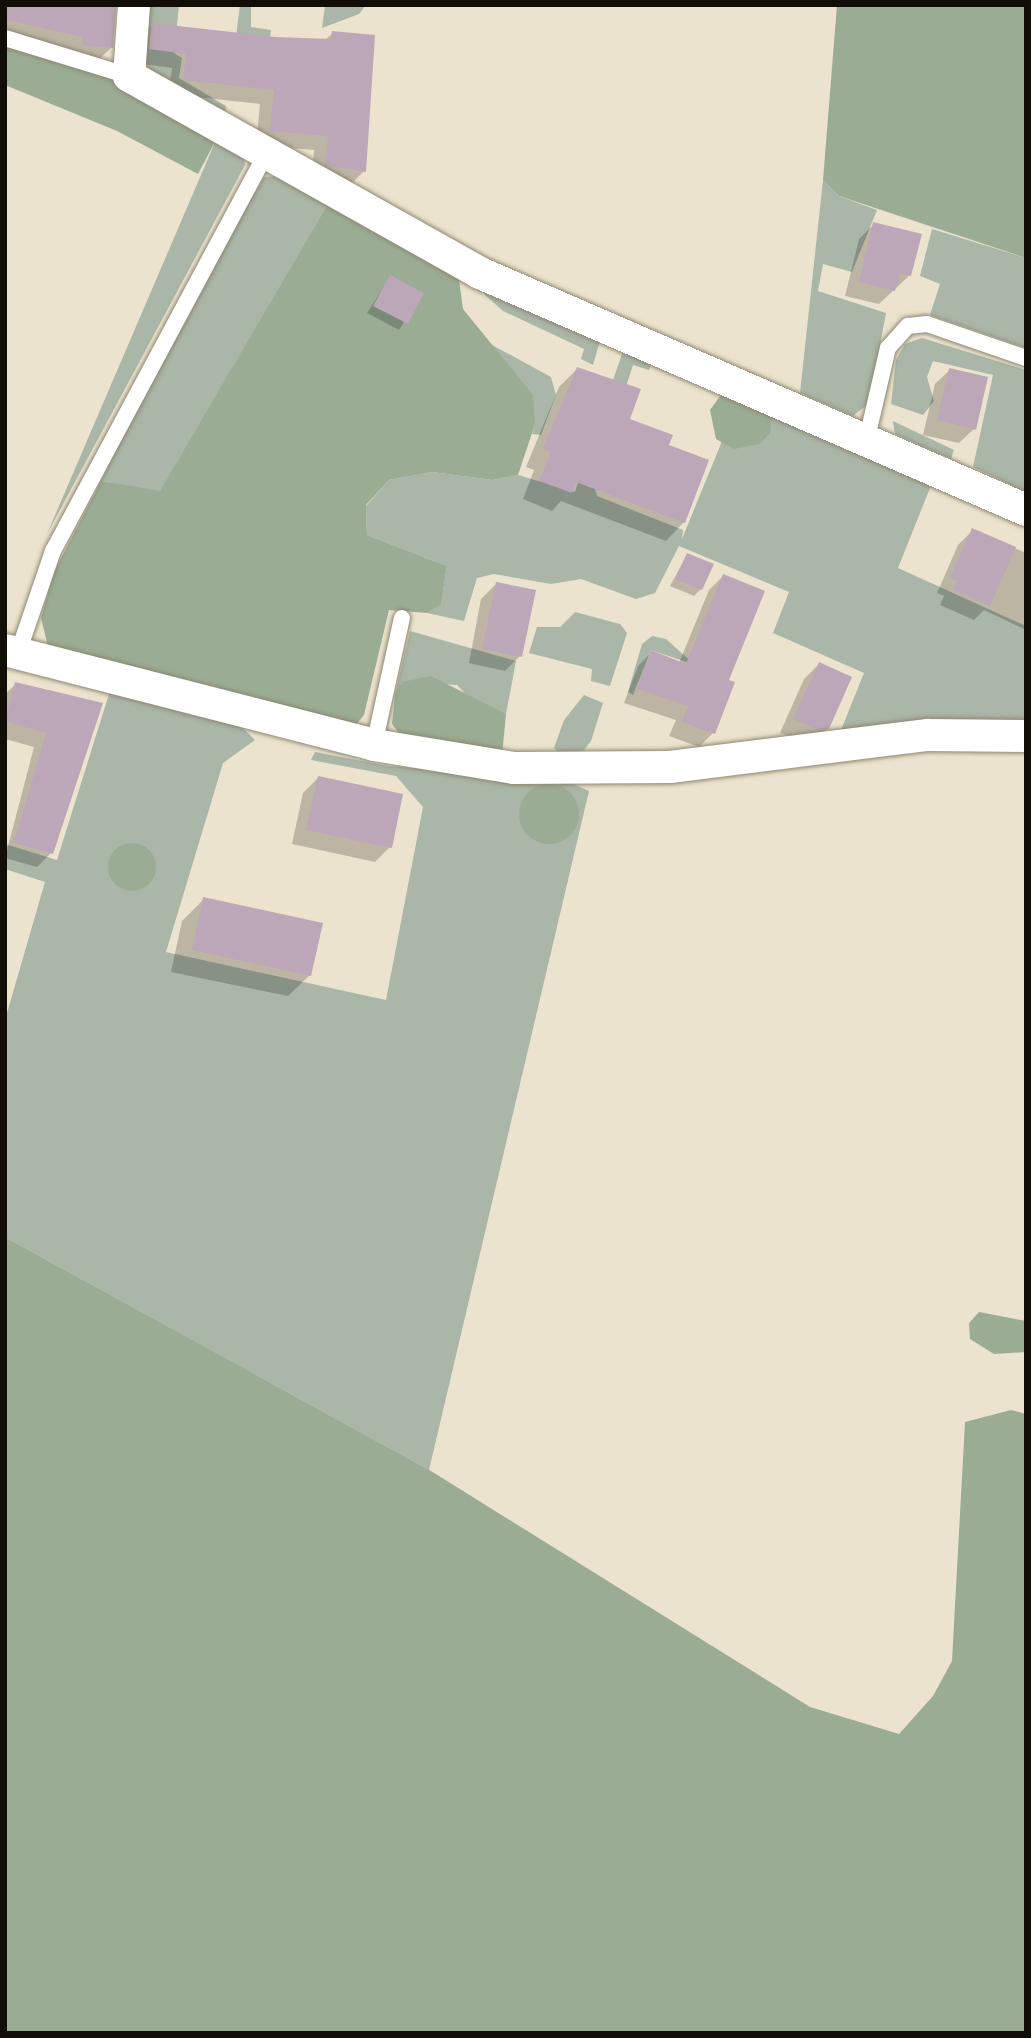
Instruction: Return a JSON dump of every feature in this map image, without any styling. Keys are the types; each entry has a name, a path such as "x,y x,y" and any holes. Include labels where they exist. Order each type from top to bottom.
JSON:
{"street":[{"path":"134,5 129,76 480,273 867,438 1026,510"},
{"path":"12,652 374,745 514,768 587,771 683,766 928,735 1026,736"}],"lane":[{"path":"5,38 129,76"},
{"path":"12,652 52,551 266,153"},
{"path":"867,438 888,348 908,326 927,324 1026,358"},
{"path":"374,745 402,618"}],"green space":[{"path":"146,5 179,5 174,53 182,58 179,78 226,106 225,115 150,71 142,55"},
{"path":"240,5 251,5 251,27 271,30 269,47 232,67"},
{"path":"366,5 359,14 322,28 325,6"},
{"path":"837,5 1026,5 1026,258 839,196 823,180"},
{"path":"5,46 125,82 216,140 198,174 117,131 5,85"},
{"path":"216,140 243,153 245,165 47,534"},
{"path":"279,176 327,205 160,492 101,481 156,364 264,177"},
{"path":"823,180 839,196 877,210 852,272 823,264 818,291 886,313 869,403 853,416 800,393"},
{"path":"327,205 458,272 463,309 533,395 535,424 518,475 493,480 432,472 389,480 366,505 367,535 447,566 441,604 427,613 389,610 364,715 354,727 49,651 41,618 54,572 101,481 160,491"},
{"path":"932,229 1026,258 1026,348 930,315 940,284 920,276"},
{"path":"486,286 600,341 593,365 581,359 584,349 503,311 485,295"},
{"path":"922,338 1026,370 1026,492 973,467 993,375 933,361 927,377 934,401 923,415 891,404 896,360 905,344"},
{"path":"483,340 551,377 556,395 541,435 532,434 535,424"},
{"path":"624,348 652,361 649,370 633,365 594,485 597,496 683,530 682,539 740,397 934,478 898,568 1026,626 1026,726 839,735 864,673 773,633 789,592 679,546 655,593 636,599 581,579 551,584 494,574 477,578 464,621 427,613 441,603 447,566 367,535 366,506 389,480 432,472 493,480 518,475 575,492"},
{"path":"723,392 772,415 770,433 760,444 734,449 716,439 710,410"},
{"path":"893,421 954,450 951,459 895,434"},
{"path":"575,612 620,624 627,633 610,686 591,681 592,669 529,653 537,627 560,627"},
{"path":"410,631 516,661 506,714 473,702 457,685 403,682 395,695"},
{"path":"652,636 666,639 695,665 651,650 633,695 628,692 642,644"},
{"path":"431,676 506,714 502,756 404,740 392,724 395,695 402,682"},
{"path":"110,691 241,726 255,740 223,763 166,952 386,1000 423,807 396,776 311,760 315,752 388,766 567,781 589,791 429,1470 5,1237 5,1020 45,882 5,869 5,844 57,860"},
{"path":"584,695 603,703 591,741 580,755 559,754 554,748 564,720"},
{"path":"543,784 555,784 574,797 579,814 577,826 566,839 555,844 543,844 524,831 519,820 519,808 532,789"},
{"path":"132,843 149,850 156,867 149,884 132,891 115,884 108,867 115,850"},
{"path":"5,1237 431,1471 810,1707 899,1734 933,1696 952,1661 965,1422 1011,1410 1026,1414 1026,2033 5,2033"},
{"path":"979,1312 1026,1321 1026,1352 994,1354 970,1339 969,1323"}],"building":[{"path":"5,5 116,5 113,48 82,46 83,37 5,20"},
{"path":"151,23 275,37 331,39 332,31 375,35 366,172 325,165 328,136 270,131 274,90 183,80 186,54 149,49"},
{"path":"873,222 922,234 911,276 900,273 895,291 859,282"},
{"path":"390,275 424,293 408,324 373,306"},
{"path":"577,367 641,389 630,419 673,435 669,445 709,460 685,523 576,482 572,493 539,481 551,452 543,449"},
{"path":"949,368 988,377 976,430 937,420"},
{"path":"972,528 1016,547 990,606 953,590 957,581 950,578"},
{"path":"687,553 714,564 702,590 675,579"},
{"path":"723,574 765,591 729,680 735,682 715,734 682,722 688,706 637,689 651,650 686,664"},
{"path":"496,582 536,590 522,657 482,649"},
{"path":"819,662 852,677 829,729 819,730 793,719"},
{"path":"15,682 103,703 53,854 14,843 46,733 5,721"},
{"path":"318,776 403,794 392,848 306,830"},
{"path":"203,897 323,923 311,976 192,950"}]}
